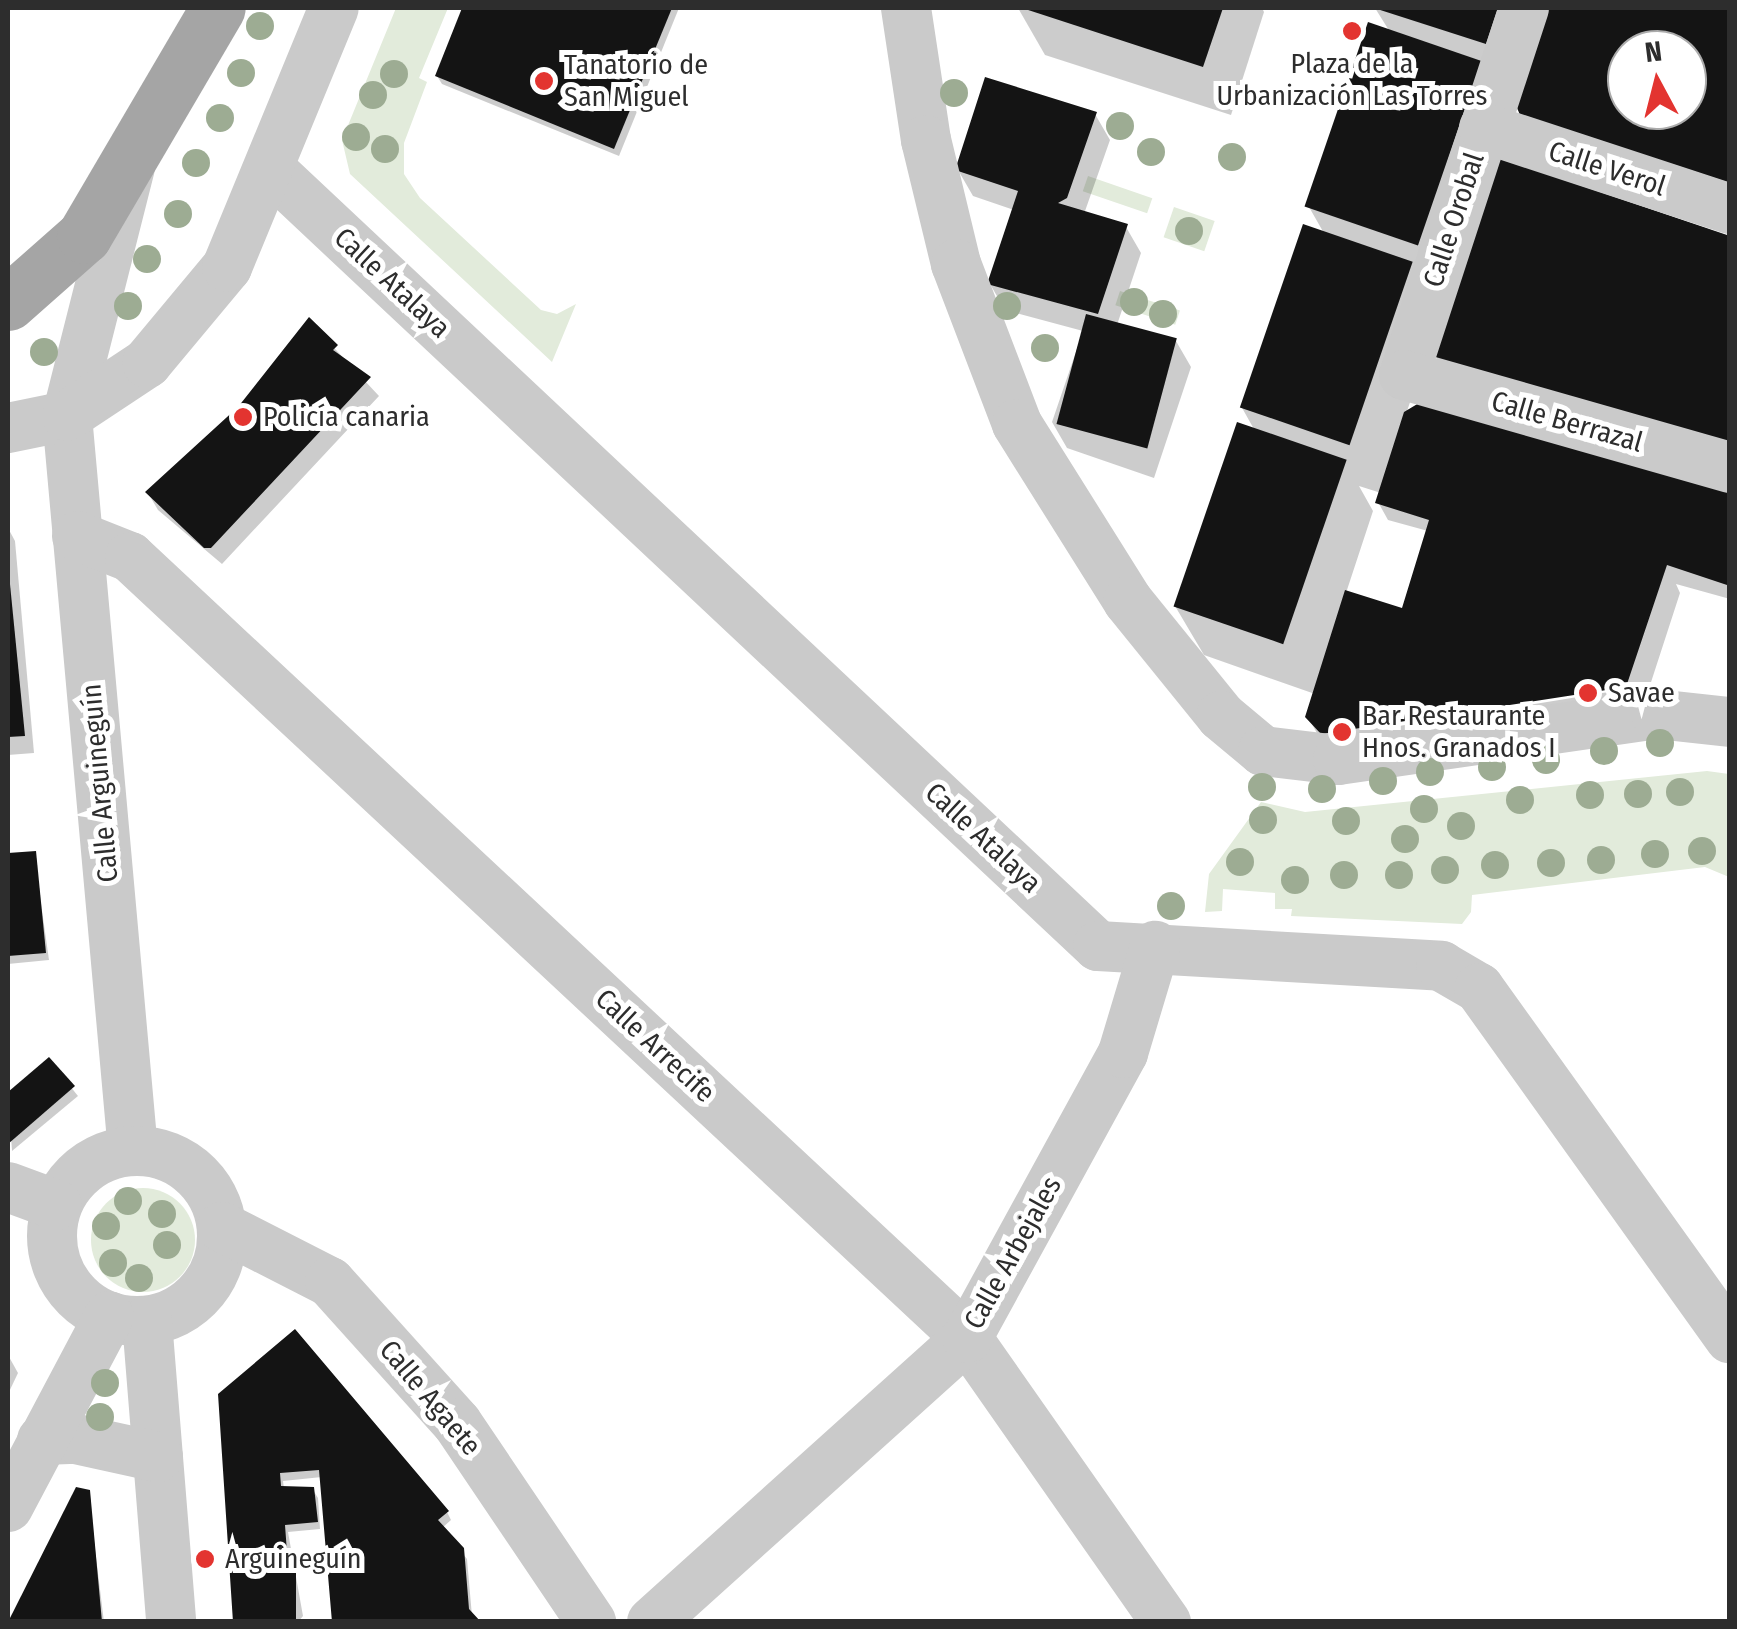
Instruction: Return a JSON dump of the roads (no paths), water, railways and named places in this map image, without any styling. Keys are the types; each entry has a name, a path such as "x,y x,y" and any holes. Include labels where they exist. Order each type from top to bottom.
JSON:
{"main road":[{"path":"8,303 84,236 218,8"}],"street":[{"path":"8,428 67,416 147,363 216,281 271,170 334,8"},
{"path":"906,8 926,140 956,264 1017,424 1128,601 1221,716 1263,751 1338,760 1656,714 1728,716"},
{"name":"Calle Orobal","path":"1404,375 1524,8"},
{"name":"Calle Verol","path":"1484,128 1730,209"},
{"name":"Calle Arguineguín","path":"132,156 67,416 133,1151"},
{"name":"Calle Atalaya","path":"271,170 444,354 1098,946 1155,946 1441,966 1479,988 1730,1338"},
{"name":"Calle Berrazal","path":"1404,375 1730,468"},
{"name":"Calle Arrecife","path":"78,536 130,557 967,1338 1166,1622"},
{"name":"Calle Arbejales","path":"652,1622 967,1338 1123,1054 1155,946"},
{"path":"133,1151 158,1154 192,1172 215,1202 222,1227 211,1278 173,1314 128,1319 84,1303 60,1271 52,1232 57,1205 87,1167 133,1151"},
{"path":"8,1187 57,1205"},
{"name":"Calle Agaete","path":"222,1227 330,1282 457,1423 591,1622"},
{"path":"8,1507 42,1440 128,1319"},
{"path":"128,1319 158,1456 172,1622"},
{"path":"42,1440 76,1439 158,1456"}],"place":[{"name":"Plaza de la Urbanización Las Torres","path":"1352,31"},
{"name":"Tanatorio de San Miguel","path":"544,81"},
{"name":"Policía canaria","path":"243,417"},
{"name":"Savae","path":"1588,693"},
{"name":"Bar Restaurante Hnos. Granados I","path":"1342,732"},
{"name":"Arguineguín","path":"205,1559"}]}
